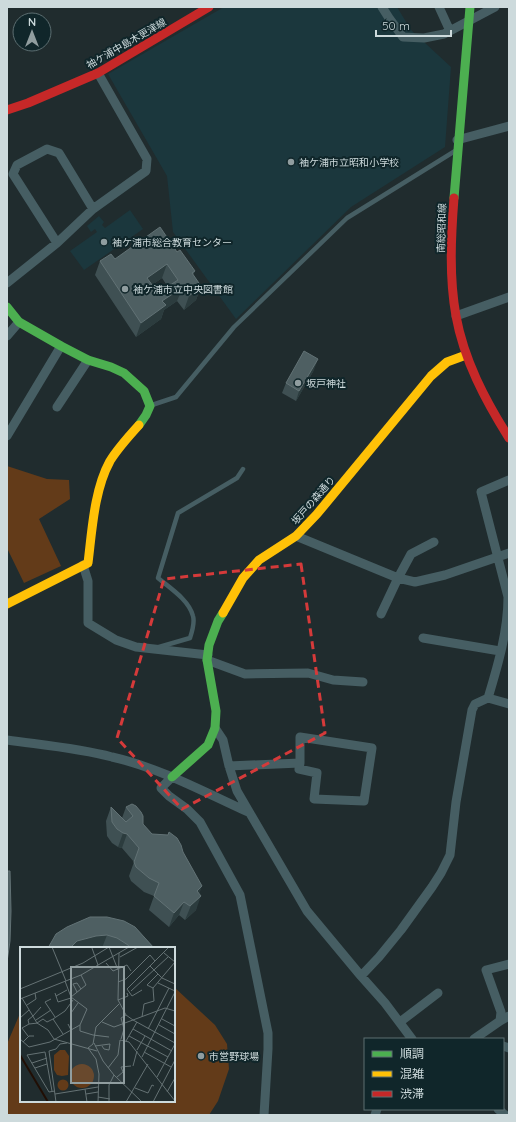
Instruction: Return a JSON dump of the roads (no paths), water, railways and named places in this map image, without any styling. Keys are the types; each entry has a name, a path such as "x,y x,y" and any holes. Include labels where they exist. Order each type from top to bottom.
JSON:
{"street":[{"name":"袖ケ浦中島木更津線","path":"7,110 28,103 98,73 208,7"},
{"path":"382,7 403,37 424,38 444,34 495,7"},
{"path":"439,7 450,31"},
{"name":"南総昭和線","path":"470,7 456,150 451,250 456,316 466,355 483,396 509,438"},
{"path":"7,282 57,243 93,209 146,171 147,159 98,73"},
{"path":"457,140 509,126"},
{"path":"57,243 13,174 17,165 47,148 59,153 93,209"},
{"path":"456,316 509,297"},
{"path":"7,307 19,322 61,346 88,360 111,367 124,373 144,391 150,406 146,415 111,460 104,472 96,504 88,563 7,604"},
{"path":"7,336 19,322"},
{"path":"7,436 61,346"},
{"name":"坂戸の森通り","path":"172,777 208,745 214,728 216,711 207,657 209,645 218,621 243,578 259,560 296,536 317,514 431,376 447,362 466,355"},
{"path":"57,407 88,360"},
{"path":"488,698 496,670 508,614 508,597 481,492 509,480"},
{"path":"296,536 398,578 415,582 445,575 509,553"},
{"path":"382,614 398,578 411,554 434,542"},
{"path":"83,565 88,581 88,623 116,640 136,646 207,657 245,674 308,673 333,680 363,682"},
{"path":"423,638 500,651"},
{"path":"361,976 401,930 441,873 450,855 456,802 472,710 475,704 488,698 509,704"},
{"path":"214,728 223,740 237,791 307,911 385,1003 411,1038"},
{"path":"300,737 372,748 364,801 314,799 317,773 299,769 300,763 300,737"},
{"path":"7,740 113,757 141,765 172,777 248,812"},
{"path":"229,766 300,763"},
{"path":"172,777 161,788 187,809 200,822 240,895 268,1033 264,1115"},
{"path":"500,1021 501,1012 486,970 509,964"},
{"path":"400,1022 438,993"},
{"path":"477,1038 509,1016"}],"lane":[{"path":"150,406 176,397 234,327 347,218 456,150"},
{"path":"155,648 190,638 193,628 193,616 185,602 158,578 178,513 236,478 243,469"}],"place":[{"name":"袖ケ浦市立昭和小学校","path":"291,162"},
{"name":"袖ケ浦市総合教育センター","path":"104,242"},
{"name":"袖ケ浦市立中央図書館","path":"125,289"},
{"name":"坂戸神社","path":"298,383"},
{"name":"市営野球場","path":"201,1056"}]}
